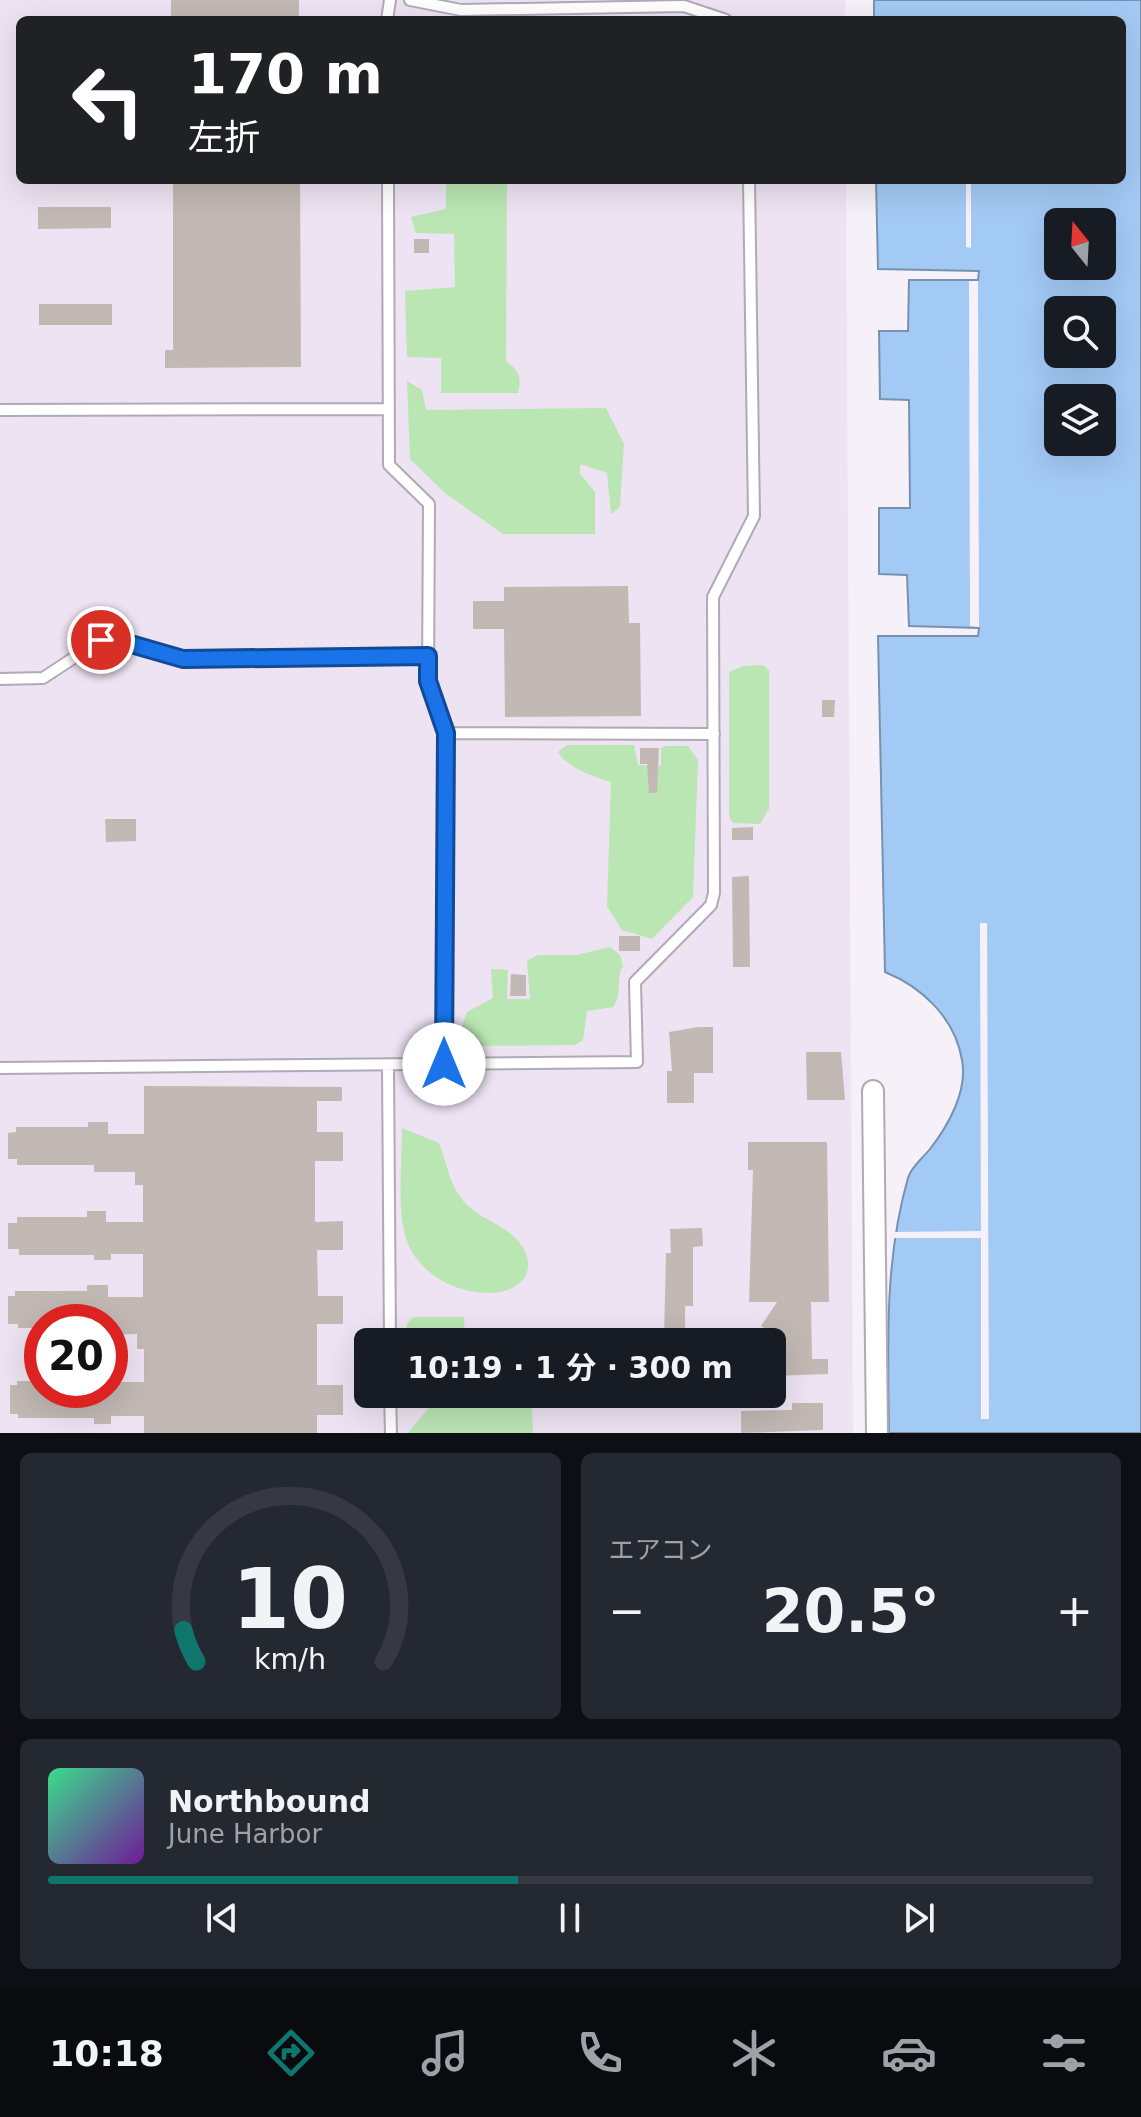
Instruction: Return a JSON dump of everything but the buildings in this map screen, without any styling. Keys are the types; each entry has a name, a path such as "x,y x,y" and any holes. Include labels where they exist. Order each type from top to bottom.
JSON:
{"street":[{"path":"873,1091 877,1433"}],"lane":[{"path":"410,0 461,10 684,6 714,16"},
{"path":"388,184 389,465 429,504 428,681 446,733 444,1064"},
{"path":"0,1068 637,1062 635,982 711,905 714,893 713,597 754,516 749,184"},
{"path":"0,410 389,409"},
{"path":"0,679 43,678 101,640 117,640 183,659 428,656"},
{"path":"446,733 714,734"},
{"path":"388,1066 390,1328"},
{"path":"390,1408 391,1433"}],"shaded area":[{"path":"0,0 845,0 845,16 16,16 16,184 846,184 853,1433 0,1433"}],"green space":[{"path":"446,184 507,184 506,361 518,375 518,393 441,393 441,358 407,357 405,291 455,287 454,234 416,233 411,217 446,209"},
{"path":"407,381 422,390 426,410 606,408 624,444 620,507 611,514 607,473 580,464 580,474 595,492 595,534 503,534 445,493 410,459"},
{"path":"763,665 769,670 769,809 760,824 733,823 729,816 729,672 743,666"},
{"path":"567,745 634,745 638,765 661,766 661,748 688,746 698,760 693,897 652,939 622,930 607,906 611,782 582,771 562,758 558,752"},
{"path":"610,947 620,955 623,966 616,1003 613,1007 587,1011 583,1040 575,1045 470,1046 458,1037 467,1012 493,998 491,969 508,970 507,999 530,999 527,961 538,955 577,955"},
{"path":"402,1128 439,1143 453,1183 466,1204 507,1231 521,1245 526,1254 527,1273 517,1285 499,1292 477,1292 453,1286 431,1273 413,1253 403,1226 400,1190"},
{"path":"413,1317 464,1317 464,1328 407,1328"},
{"path":"532,1408 533,1433 408,1433 428,1409"}],"water":[{"path":"874,0 1141,0 1141,1433 889,1433 889,1304 900,1209 914,1166 937,1140 950,1119 959,1096 963,1072 958,1045 935,1006 912,986 885,972 878,636 978,636 979,628 909,626 907,575 879,574 879,508 910,508 909,400 880,399 879,331 908,331 909,280 978,280 979,271 878,269 876,184 1126,184 1126,16 874,16"}],"pier":[{"path":"966,184 971,184 971,248 966,247"},
{"path":"969,281 978,281 979,627 970,626"},
{"path":"980,923 987,923 989,1419 981,1419 981,1238 893,1238 894,1232 981,1231"}],"route":[{"path":"101,640 117,640 183,659 428,656 428,681 446,733 444,1064"}]}
